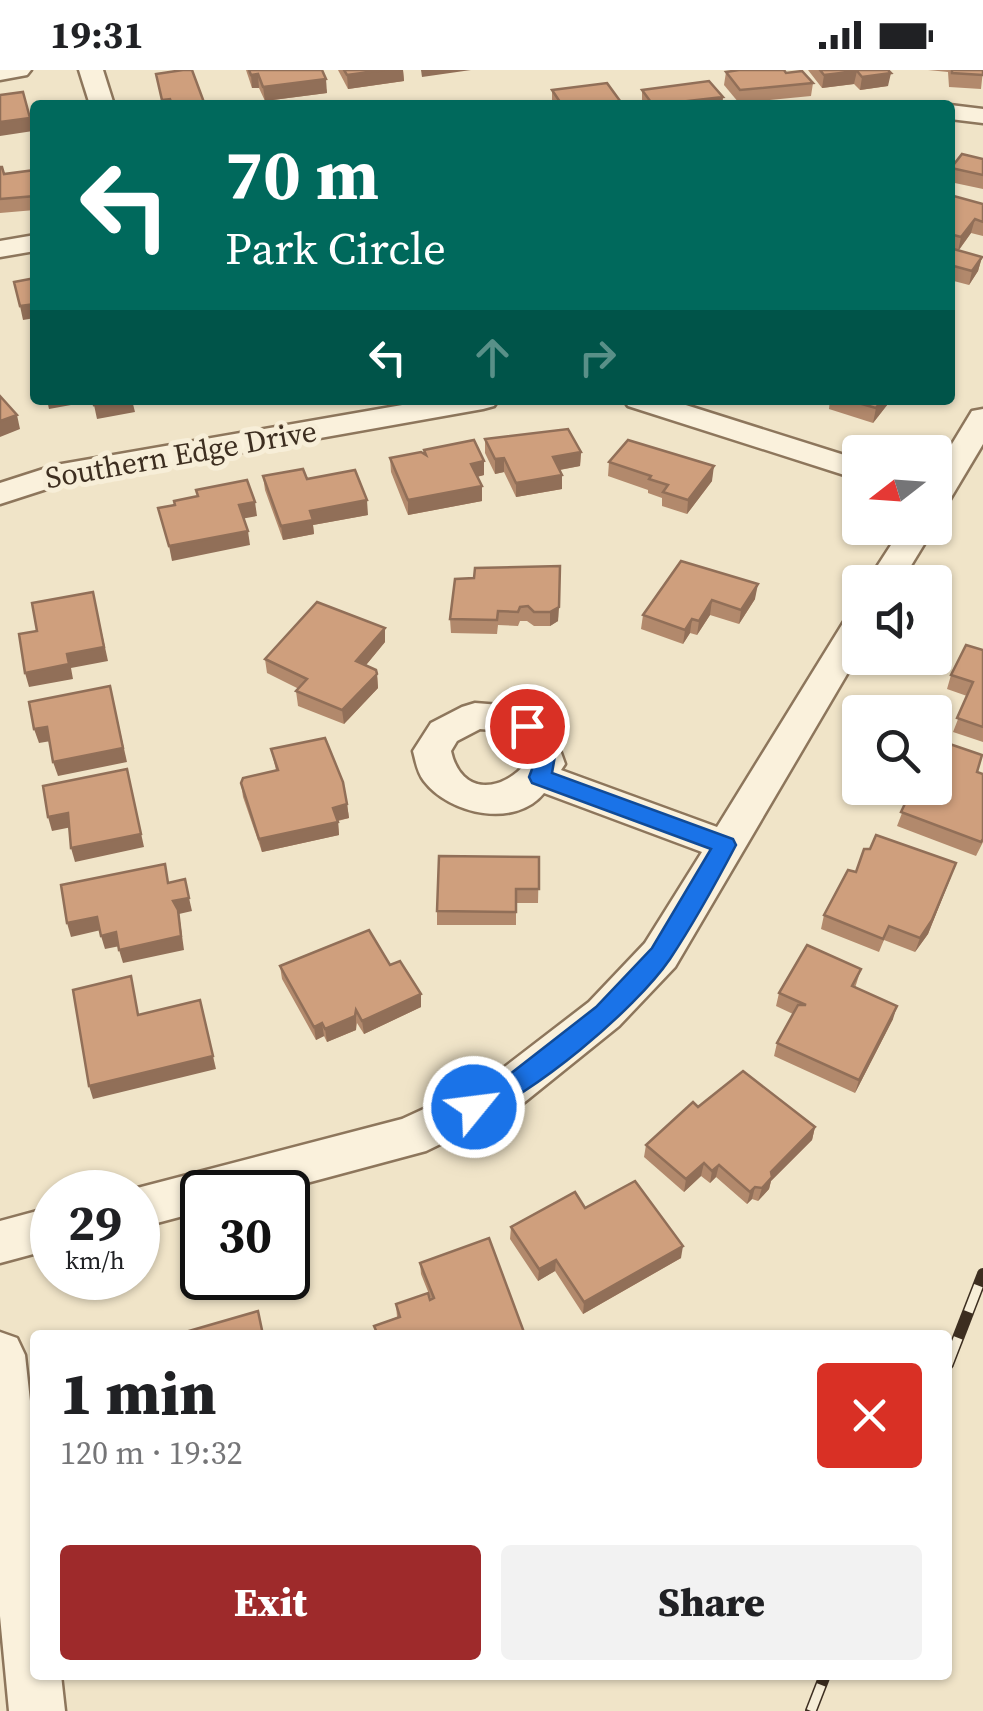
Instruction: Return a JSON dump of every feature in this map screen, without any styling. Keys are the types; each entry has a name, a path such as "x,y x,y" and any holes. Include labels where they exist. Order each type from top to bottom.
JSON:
{"street":[{"path":"0,72 20,70"},
{"path":"92,70 101,100"},
{"path":"955,113 983,116"},
{"path":"0,249 30,245"},
{"name":"Southern Edge Drive","path":"0,494 56,475 455,405"},
{"path":"654,405 842,464"},
{"path":"952,469 983,418"},
{"path":"160,1201 410,1137 505,1092 604,1014 660,955 842,653"},
{"path":"540,777 725,845"},
{"path":"0,1242 30,1234"},
{"path":"0,1355 30,1636"},
{"path":"35,1680 38,1711"}],"building":[{"path":"192,70 203,100 162,100 156,74"},
{"path":"249,70 322,70 326,79 263,87 258,74 251,75"},
{"path":"344,70 384,70 347,75"},
{"path":"820,70 888,70 891,73 862,77 857,71 824,75"},
{"path":"983,70 983,75 952,73"},
{"path":"802,71 813,83 740,90 726,72"},
{"path":"709,81 723,97 649,100 642,90"},
{"path":"607,83 619,100 559,100 552,90"},
{"path":"23,92 30,118 0,122 0,95"},
{"path":"962,154 983,159 983,175 955,169"},
{"path":"0,167 4,174 30,171 30,196 0,199"},
{"path":"955,196 983,204 983,222 975,219 961,237 955,235"},
{"path":"955,249 982,257 972,271 955,266"},
{"path":"30,279 30,305 20,306 14,282"},
{"path":"0,396 17,415 0,421"},
{"path":"568,429 581,452 553,457 562,475 516,483 504,458 495,459 485,439"},
{"path":"474,440 484,461 471,464 482,486 408,500 390,458 421,452 426,455 424,450"},
{"path":"628,440 714,466 688,500 663,492 668,485 649,479 651,476 609,462"},
{"path":"303,469 307,479 355,470 367,500 310,511 313,520 281,526 263,476"},
{"path":"247,480 255,502 239,505 248,531 169,546 158,508 198,496 196,490"},
{"path":"681,561 758,584 741,610 712,600 699,621 692,619 685,630 643,615"},
{"path":"560,566 559,607 550,612 534,612 528,606 520,607 518,612 498,611 497,620 450,619 455,579 474,578 475,568"},
{"path":"93,592 104,647 67,654 69,664 25,673 19,634 37,631 32,603"},
{"path":"317,602 385,628 356,661 377,674 342,710 296,691 307,679 265,659"},
{"path":"966,645 983,650 983,727 957,718 973,682 952,673"},
{"path":"110,686 123,748 53,762 47,727 34,729 29,702"},
{"path":"325,738 343,782 347,804 333,808 338,822 259,839 241,783 243,778 278,770 271,749"},
{"path":"952,745 982,755 977,772 983,774 981,842 901,812 904,805 952,805"},
{"path":"127,769 141,834 71,848 68,813 48,817 43,786"},
{"path":"876,835 956,863 932,920 920,938 889,926 883,939 824,915 848,870 856,872 864,849 870,849"},
{"path":"439,856 539,857 539,889 516,889 516,912 437,911"},
{"path":"165,864 168,883 185,879 189,898 173,901 181,936 119,950 116,932 101,936 97,917 67,923 61,885"},
{"path":"369,930 390,965 400,961 421,994 362,1021 356,1010 355,1016 325,1029 322,1023 314,1027 280,966"},
{"path":"807,945 861,969 852,986 897,1006 859,1080 777,1043 798,1005 806,1005 779,993"},
{"path":"131,976 138,1015 200,1000 213,1056 89,1086 73,990"},
{"path":"743,1071 815,1127 771,1172 772,1177 762,1188 755,1187 750,1192 719,1165 712,1171 704,1163 686,1179 646,1145 693,1102 698,1107"},
{"path":"635,1181 683,1246 584,1302 556,1260 539,1269 511,1227 575,1192 585,1208"},
{"path":"489,1238 523,1330 376,1330 374,1326 400,1317 396,1304 428,1293 430,1300 434,1298 420,1263"},
{"path":"258,1311 262,1330 192,1330"}],"railway":[{"path":"952,1354 983,1274"},
{"path":"811,1711 823,1680"}],"route":[{"path":"474,1107 505,1092 604,1014 660,955 725,845 540,777 546,764 545,750 527,726"}]}
